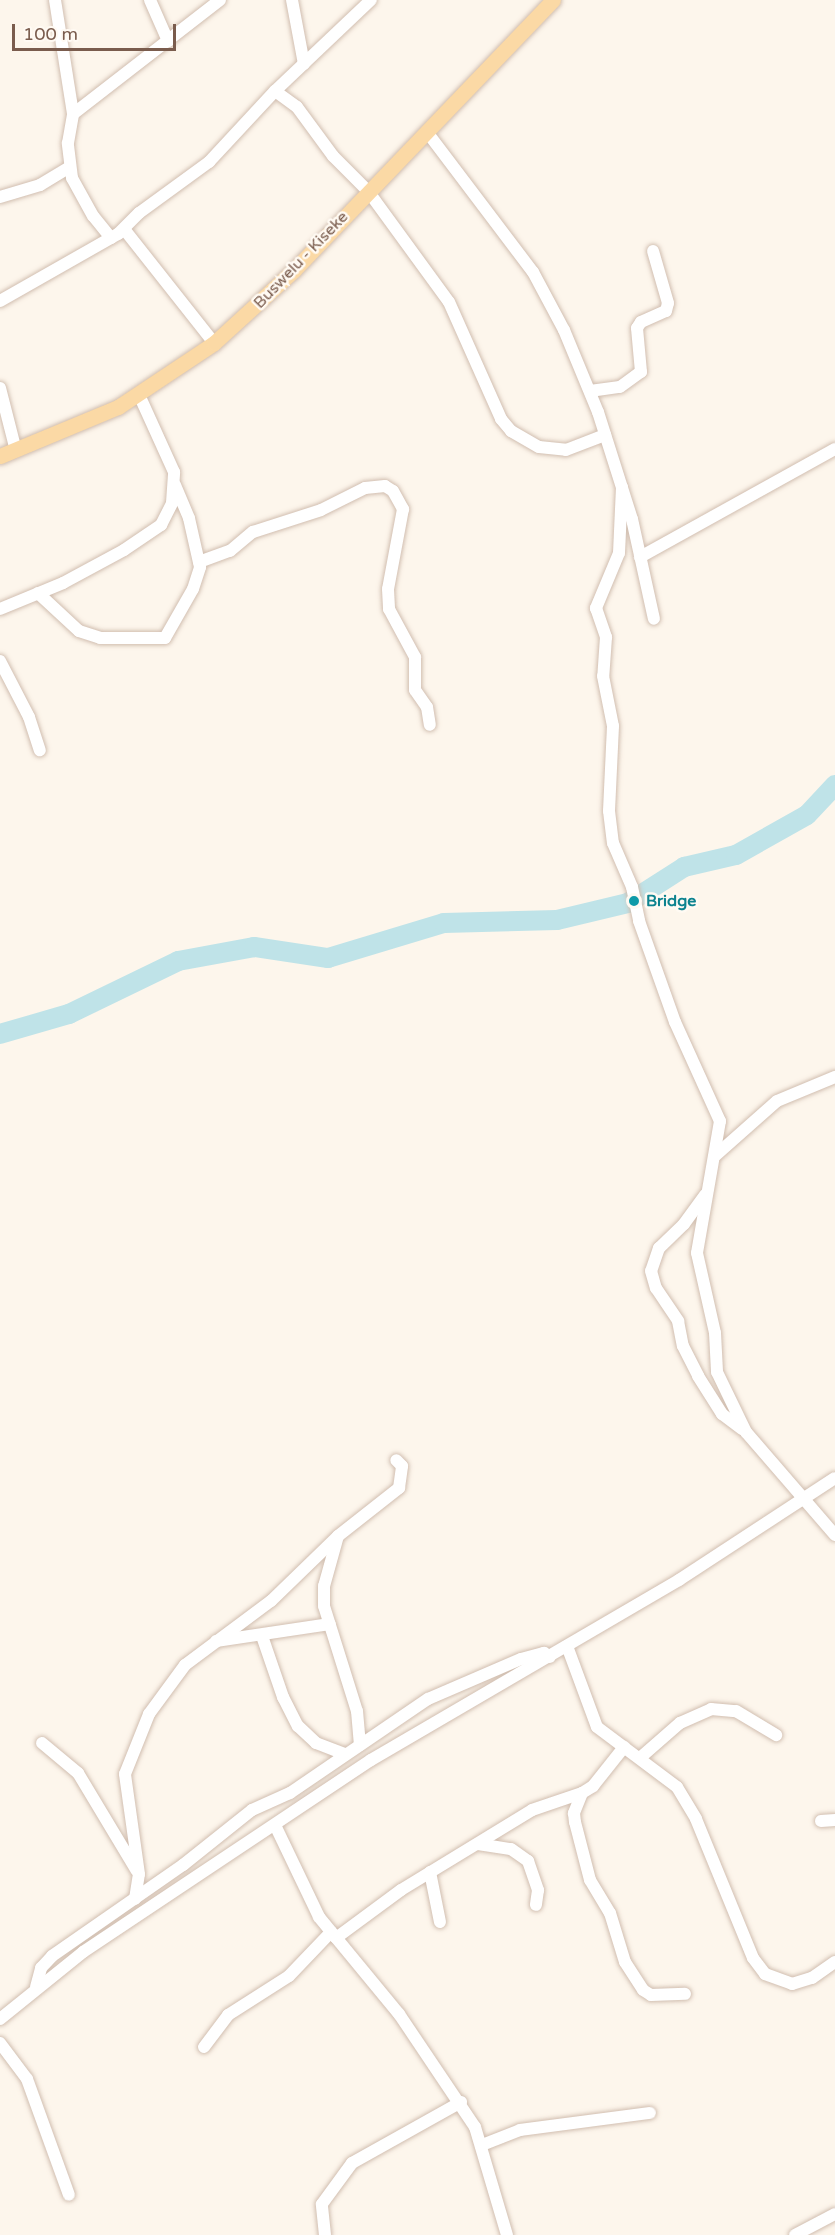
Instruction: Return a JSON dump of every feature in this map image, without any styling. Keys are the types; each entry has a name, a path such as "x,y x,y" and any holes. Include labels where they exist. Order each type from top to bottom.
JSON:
{"main road":[{"name":"Buswelu - Kiseke","path":"0,456 97,418 139,395 214,343 294,270 553,0"}],"street":[{"path":"55,0 73,114 68,143 70,167 93,216 111,238"},
{"path":"150,0 168,41"},
{"path":"73,114 220,0"},
{"path":"292,0 304,64"},
{"path":"0,301 111,238 124,229 139,213 209,162 275,91 371,0"},
{"path":"275,91 297,106 333,156 368,191 449,302 501,419 511,431 539,447 566,450 605,435"},
{"path":"427,132 532,272 564,330 590,392 622,487 654,619"},
{"path":"0,197 40,185 70,167"},
{"path":"124,229 214,343"},
{"path":"590,392 620,387 641,372 638,328 641,322 666,311 668,303 653,251"},
{"path":"0,388 16,451"},
{"path":"38,593 79,632 100,638 158,640 169,634 198,577 199,562 189,518 175,485 169,459 139,395"},
{"path":"640,557 835,449"},
{"path":"0,609 38,593 146,538 160,525 172,502 175,485"},
{"path":"199,562 230,551 253,532 321,510 365,488 385,486 393,491 403,509 388,589 389,609 415,657 415,690 427,707 430,725"},
{"path":"622,487 619,553 596,616 606,637 603,676 613,726 609,811 613,843 632,887 639,921 675,1022 720,1121 716,1155 697,1253 715,1333 717,1372 746,1432"},
{"path":"1,668 29,717 40,750"},
{"path":"716,1155 777,1101 835,1077"},
{"path":"710,1187 684,1224 660,1248 651,1271 656,1288 678,1321 684,1346 698,1376 722,1414 746,1432 802,1500 835,1535"},
{"path":"135,1899 139,1874 125,1774 128,1759 169,1685 185,1665 214,1641 271,1601 338,1536 399,1488 402,1466 396,1460"},
{"path":"0,2019 36,1987 275,1825 456,1708 567,1646 835,1478"},
{"path":"338,1536 324,1586 330,1624 357,1711 360,1745"},
{"path":"214,1641 262,1636 330,1624"},
{"path":"262,1636 283,1697 298,1726 316,1743 345,1754"},
{"path":"567,1646 592,1720 677,1787 696,1819 753,1958 765,1974 792,1984 812,1978 835,1962"},
{"path":"36,1987 40,1968 52,1956 151,1888 252,1810 290,1793 345,1754 437,1695 521,1659 544,1653 550,1656"},
{"path":"641,1757 680,1723 711,1709 736,1711 776,1735"},
{"path":"42,1743 78,1773 139,1874 151,1888"},
{"path":"204,2047 228,2015 289,1976 334,1935 430,1872 552,1800 582,1793 593,1786 624,1747"},
{"path":"582,1793 573,1813 574,1822 590,1880 610,1913 625,1962 643,1990 651,1995 685,1994"},
{"path":"821,1821 835,1820"},
{"path":"275,1825 308,1900 399,2014 460,2102 482,2145 507,2235"},
{"path":"478,1844 511,1849 528,1862 538,1890 536,1905"},
{"path":"430,1872 440,1922"},
{"path":"0,2043 27,2079 69,2195"},
{"path":"326,2235 322,2204 352,2163 460,2102"},
{"path":"482,2145 520,2130 650,2114"},
{"path":"795,2235 835,2214"}],"waterway":[{"path":"0,1034 69,1014 178,961 254,947 328,958 444,923 557,920 628,903 684,867 736,855 807,815 835,785"}],"place":[{"name":"Bridge","path":"634,901"}]}
